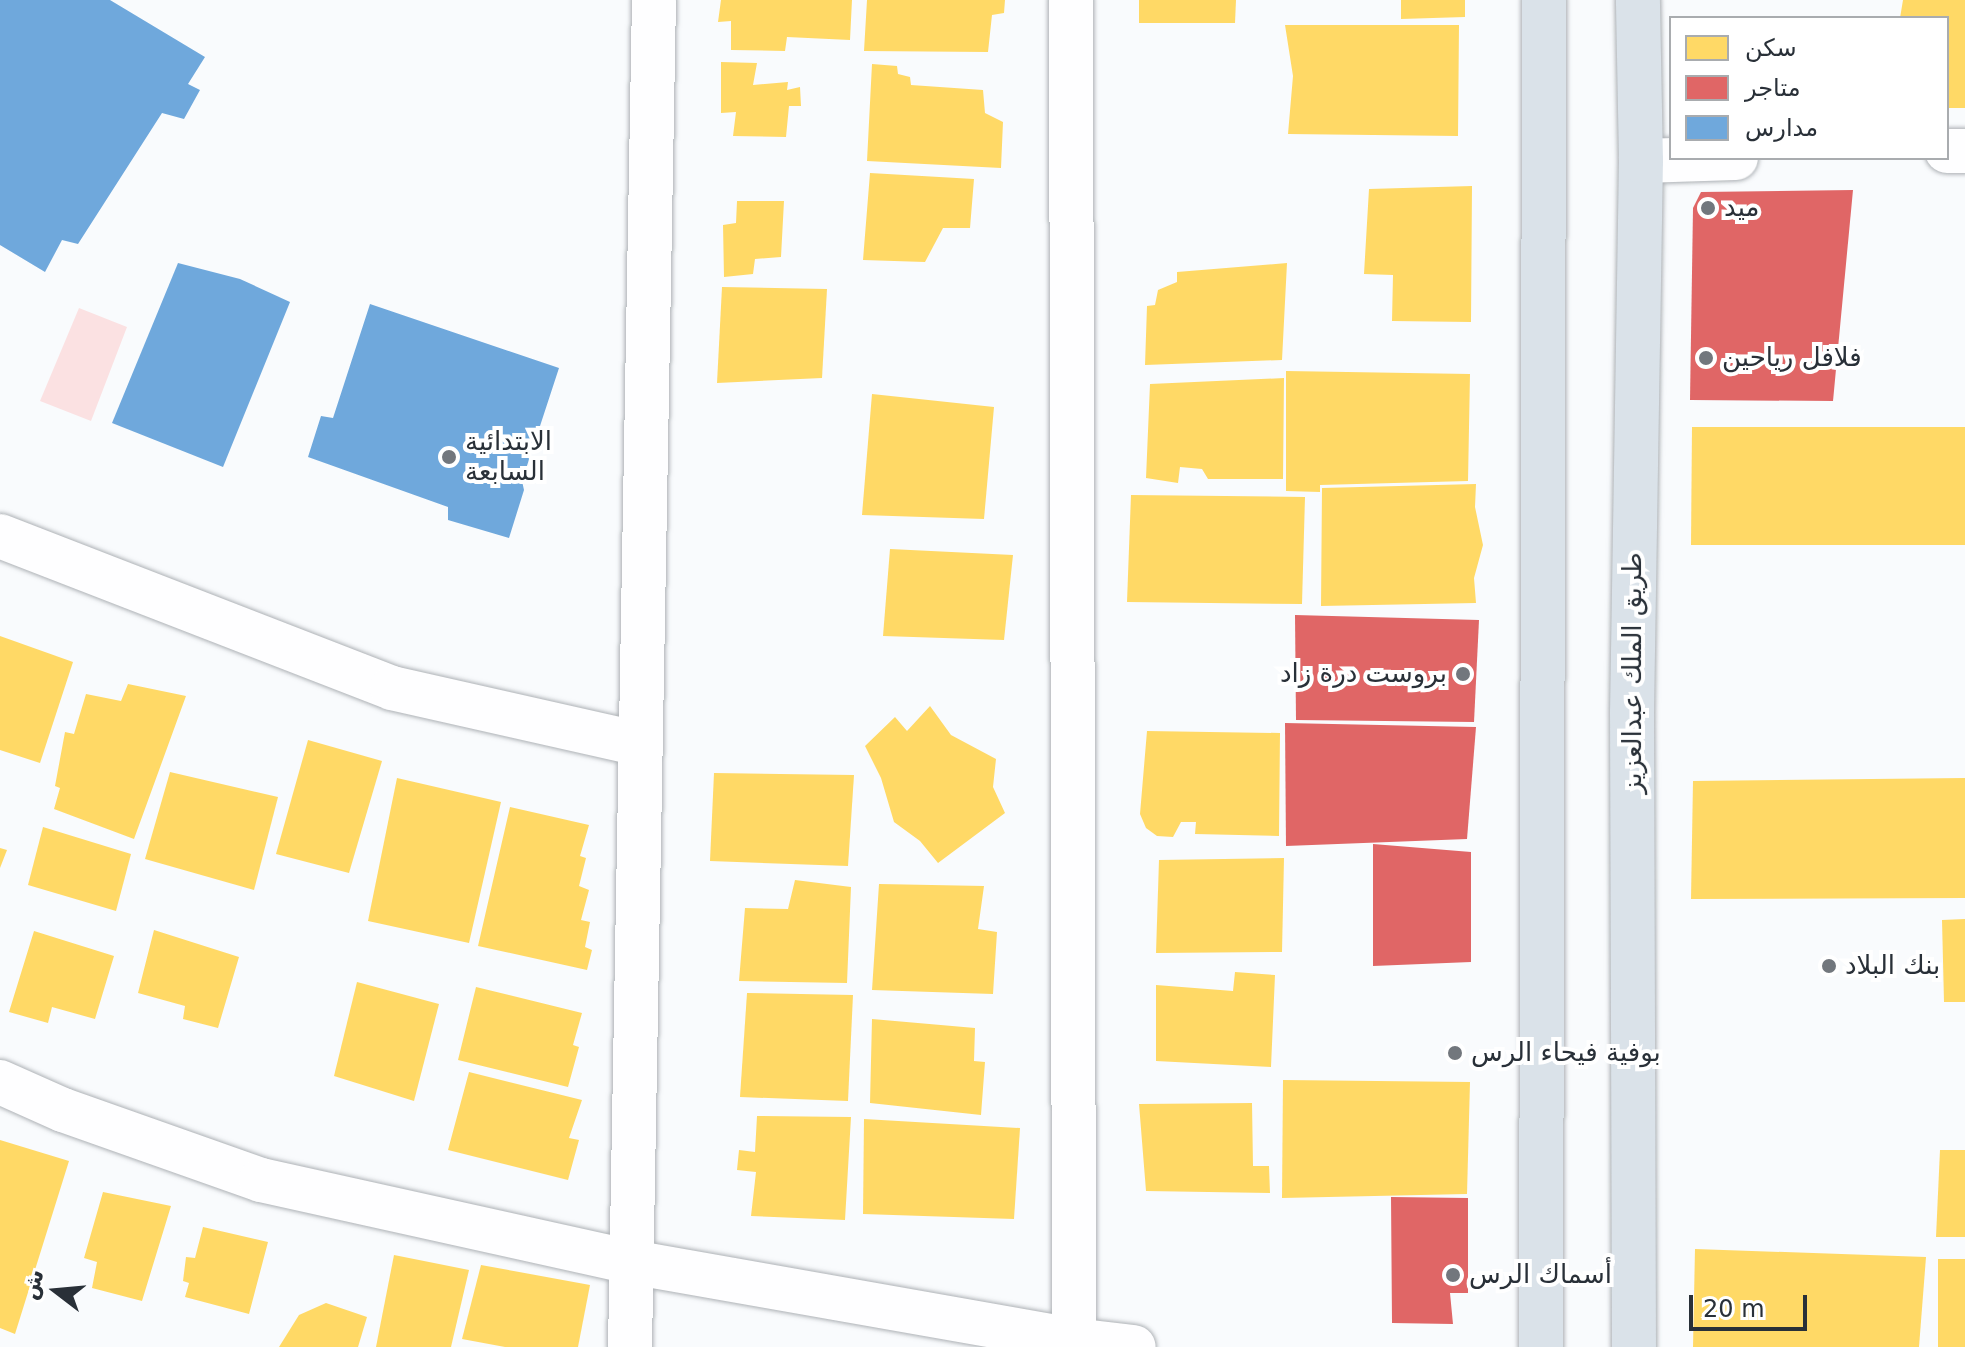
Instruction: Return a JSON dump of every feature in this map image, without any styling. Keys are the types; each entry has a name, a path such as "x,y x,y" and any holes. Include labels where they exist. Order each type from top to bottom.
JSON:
{"highway":[{"path":"1541,1347 1544,0"},
{"name":"طريق الملك عبدالعزيز","path":"1634,1347 1632,713 1641,161 1638,0"}],"street":[{"path":"630,1347 654,0"},
{"path":"1071,0 1074,1340"},
{"path":"1641,161 1673,160"},
{"path":"0,536 392,688 640,744"},
{"path":"0,1082 63,1110 261,1180 631,1262 1074,1340 1134,1347"}],"shaded area":[{"path":"79,308 127,327 91,421 40,401"}],"building: سكن":[{"path":"721,0 852,0 850,40 787,37 785,51 731,50 731,21 718,22"},
{"path":"867,0 1005,0 1004,13 992,15 988,52 864,51"},
{"path":"1139,0 1236,0 1235,23 1139,23"},
{"path":"1401,0 1465,0 1465,17 1401,19"},
{"path":"1903,0 1965,0 1965,108 1949,108 1949,16 1900,16"},
{"path":"1285,25 1459,25 1458,136 1288,134 1293,76"},
{"path":"721,62 757,63 753,85 788,82 787,90 800,87 801,106 789,106 786,137 733,136 736,112 721,113"},
{"path":"872,64 897,66 898,74 910,77 911,85 983,90 985,113 1003,122 1001,168 867,161"},
{"path":"870,173 974,179 970,228 943,228 925,262 863,260"},
{"path":"1472,186 1471,322 1392,321 1393,275 1364,274 1369,189"},
{"path":"737,201 784,201 781,257 755,259 753,274 724,277 723,225 736,223"},
{"path":"1287,263 1282,360 1145,365 1147,306 1155,305 1158,290 1177,282 1177,272"},
{"path":"722,287 827,289 822,378 717,383"},
{"path":"1286,371 1470,374 1468,481 1320,485 1320,492 1286,491"},
{"path":"1284,378 1283,479 1208,479 1202,469 1180,467 1178,483 1146,478 1150,384"},
{"path":"872,394 994,407 984,519 862,515"},
{"path":"1692,427 1965,427 1965,545 1691,545"},
{"path":"1476,484 1475,507 1483,545 1474,578 1476,603 1321,606 1322,488"},
{"path":"1131,495 1305,497 1302,604 1127,602"},
{"path":"890,549 1013,555 1004,640 883,636"},
{"path":"0,636 73,662 40,763 0,750"},
{"path":"128,684 186,696 134,839 54,809 60,788 55,786 65,732 74,734 86,694 121,701"},
{"path":"930,706 951,735 996,759 993,787 1005,813 938,863 920,841 894,822 881,778 865,746 895,717 907,731"},
{"path":"1147,731 1280,733 1279,836 1195,834 1196,822 1181,822 1173,837 1157,836 1146,828 1140,814"},
{"path":"308,740 382,761 349,873 276,854"},
{"path":"170,772 278,797 254,890 145,859"},
{"path":"714,773 854,775 848,866 710,861"},
{"path":"397,778 501,802 469,943 368,921"},
{"path":"1965,778 1965,898 1691,899 1693,781"},
{"path":"510,807 589,825 580,856 586,858 579,886 589,890 581,920 590,922 585,947 592,950 587,970 478,946"},
{"path":"43,827 131,854 116,911 28,885"},
{"path":"0,848 7,850 0,868"},
{"path":"1284,858 1282,952 1156,953 1159,860"},
{"path":"795,880 851,887 847,983 739,981 745,908 788,909"},
{"path":"879,884 984,886 978,929 997,932 993,994 872,990"},
{"path":"1965,919 1965,1002 1944,1002 1942,920"},
{"path":"154,930 239,957 218,1028 183,1019 185,1006 138,993"},
{"path":"34,931 114,956 95,1019 52,1007 48,1023 9,1012"},
{"path":"1235,972 1275,975 1271,1067 1156,1061 1156,985 1233,991"},
{"path":"357,982 439,1004 414,1101 334,1076"},
{"path":"476,987 582,1013 573,1045 579,1047 568,1087 458,1060"},
{"path":"747,993 853,995 848,1101 740,1097"},
{"path":"872,1019 975,1028 974,1061 985,1062 981,1115 870,1103"},
{"path":"469,1072 582,1100 569,1138 579,1140 568,1180 448,1150"},
{"path":"1283,1080 1470,1082 1467,1194 1282,1198"},
{"path":"1252,1103 1253,1166 1269,1166 1270,1193 1146,1191 1139,1104"},
{"path":"757,1116 851,1117 845,1220 751,1216 756,1172 737,1170 739,1150 755,1152"},
{"path":"864,1119 1020,1128 1014,1219 863,1214"},
{"path":"0,1140 69,1161 15,1334 0,1328"},
{"path":"1940,1150 1965,1150 1965,1237 1936,1237"},
{"path":"103,1192 171,1206 142,1301 92,1288 97,1262 84,1258"},
{"path":"203,1227 268,1242 249,1314 185,1297 189,1283 183,1281 186,1257 195,1258"},
{"path":"1695,1249 1926,1257 1919,1347 1693,1347"},
{"path":"394,1255 469,1270 451,1347 376,1347"},
{"path":"1938,1259 1965,1259 1965,1347 1938,1347"},
{"path":"481,1265 590,1285 578,1347 505,1347 462,1339"},
{"path":"326,1303 367,1317 358,1347 279,1347 299,1315"}],"building: متاجر":[{"path":"1853,190 1833,401 1690,400 1693,208 1701,192"},
{"path":"1295,615 1479,620 1474,722 1296,720"},
{"path":"1285,723 1476,727 1467,839 1286,846"},
{"path":"1373,844 1471,852 1471,962 1373,966"},
{"path":"1391,1197 1468,1198 1468,1293 1450,1293 1453,1324 1392,1323"}],"building: مدارس":[{"path":"0,0 110,0 205,57 188,84 200,90 184,119 162,113 78,244 62,240 45,272 0,245"},
{"path":"178,263 240,279 290,302 223,467 112,423"},
{"path":"370,304 559,368 522,481 524,490 509,538 448,520 448,507 308,457 321,416 333,418"}],"place":[{"name":"ميد","path":"1708,208"},
{"name":"فلافل رياحين","path":"1706,358"},
{"name":"الابتدائية السابعة","path":"449,457"},
{"name":"بروست درة زاد","path":"1463,674"},
{"name":"بنك البلاد","path":"1829,966"},
{"name":"بوفية فيحاء الرس","path":"1455,1053"},
{"name":"أسماك الرس","path":"1453,1275"}]}
